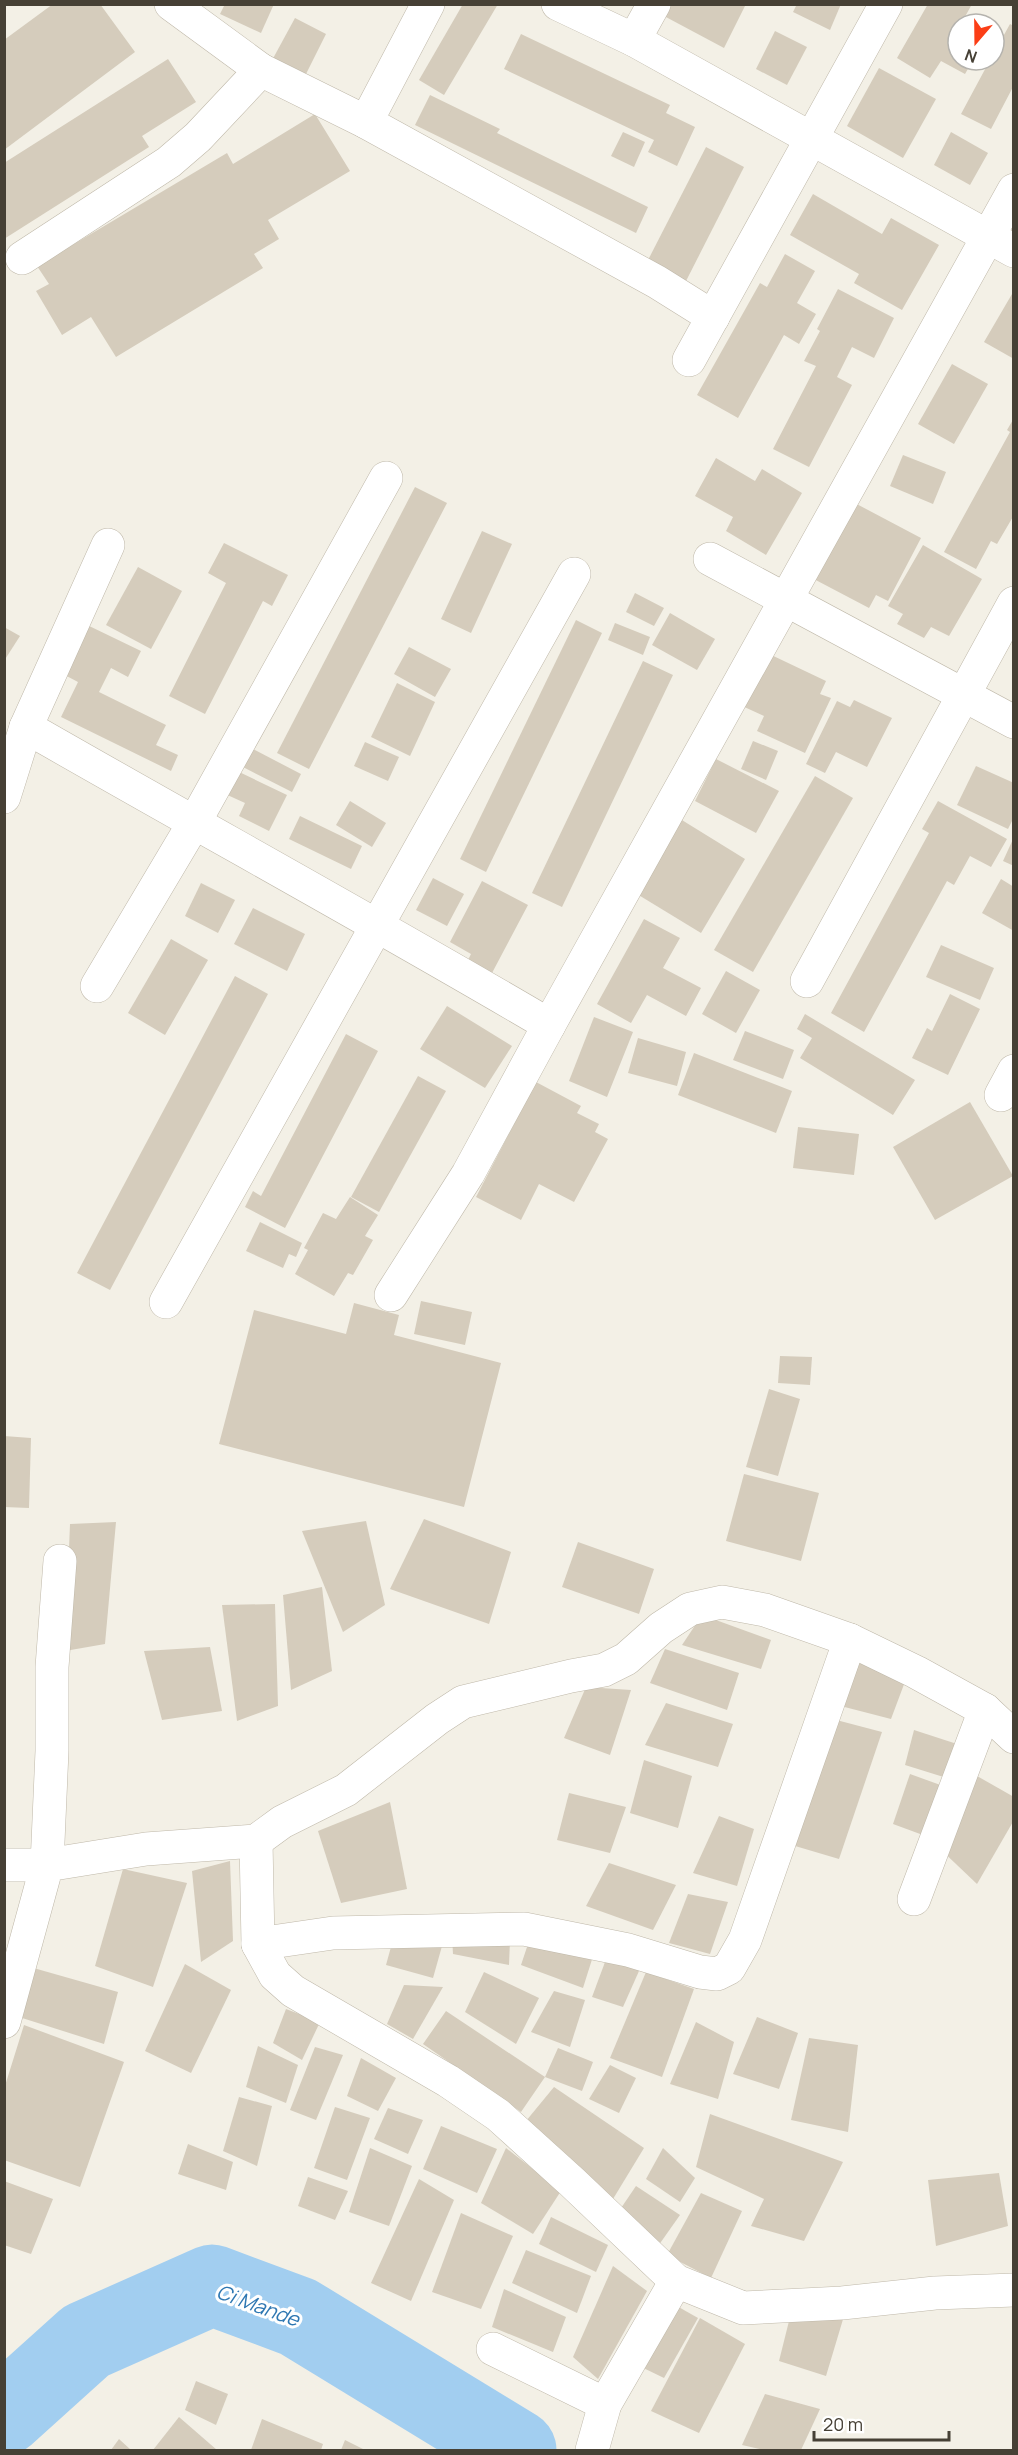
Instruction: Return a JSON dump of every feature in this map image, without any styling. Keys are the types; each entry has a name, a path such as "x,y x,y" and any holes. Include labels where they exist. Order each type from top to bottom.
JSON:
{"street":[{"path":"171,4 261,70 366,122 657,282 713,317"},
{"path":"366,122 428,4"},
{"path":"558,4 634,40 1000,243"},
{"path":"634,40 654,4"},
{"path":"689,360 813,140 886,4"},
{"path":"22,258 169,162 198,137 261,70"},
{"path":"391,1295 468,1174 785,601 1000,243 1014,190"},
{"path":"97,986 194,823 386,478"},
{"path":"4,797 26,727 108,545"},
{"path":"710,559 1014,722"},
{"path":"166,1302 574,574"},
{"path":"807,981 1014,603"},
{"path":"26,727 378,924 549,1025"},
{"path":"4,2022 47,1865 52,1751 52,1667 60,1561"},
{"path":"4,1865 47,1865 146,1849 256,1841 282,1822 346,1790 437,1719 463,1702 604,1670 627,1659 661,1628 690,1610 722,1602 765,1610 850,1640 916,1672 985,1710 1014,1737"},
{"path":"258,1944 333,1933 524,1929 628,1950 700,1972 717,1974 729,1968 746,1940 850,1640"},
{"path":"914,1899 985,1710"},
{"path":"256,1841 258,1944 275,1975 293,1991 448,2081 498,2115 676,2281 743,2308 842,2303 935,2293 1014,2290"},
{"path":"594,2444 605,2404 676,2281"},
{"path":"494,2349 605,2404"}],"building":[{"path":"53,4 100,4 135,52 4,150 4,40"},
{"path":"225,4 274,4 261,33 220,14"},
{"path":"463,4 498,4 444,95 419,80"},
{"path":"671,4 746,4 724,48 664,16"},
{"path":"797,4 841,4 830,30 793,12"},
{"path":"928,4 972,4 968,12 946,12 946,64 941,61 930,78 897,58"},
{"path":"295,18 326,34 302,82 270,64"},
{"path":"1010,24 1014,26 1014,85 991,129 961,114 984,72 1006,72 1006,31"},
{"path":"775,31 807,47 787,85 756,69"},
{"path":"521,34 670,105 666,113 695,127 677,166 648,152 654,140 504,69"},
{"path":"168,59 196,102 142,136 149,147 4,239 4,163"},
{"path":"879,68 936,99 903,158 847,126"},
{"path":"430,95 500,129 497,133 648,207 636,233 415,125"},
{"path":"315,114 350,171 268,220 279,239 254,254 263,268 116,357 91,317 62,335 36,291 49,284 37,266 227,153 233,164"},
{"path":"623,132 645,142 634,167 611,156"},
{"path":"951,132 988,153 970,185 934,165"},
{"path":"706,147 744,167 685,283 646,264"},
{"path":"813,194 882,234 891,218 939,245 902,310 854,283 859,274 790,235"},
{"path":"785,254 815,271 797,303 816,314 799,344 784,335 738,418 697,395 760,283 767,287"},
{"path":"838,289 894,318 874,358 852,347 837,377 852,385 809,467 773,449 816,366 804,361 820,331 817,329"},
{"path":"1012,294 1014,295 1014,359 984,342"},
{"path":"952,364 988,384 954,444 918,424"},
{"path":"1014,418 1014,515 997,544 991,541 976,569 944,552 1010,432 1007,430"},
{"path":"903,455 946,472 933,504 890,486"},
{"path":"716,458 755,481 762,469 802,493 766,555 726,531 733,517 695,496"},
{"path":"415,487 447,503 309,769 277,753"},
{"path":"851,501 921,538 888,601 876,595 869,608 810,577"},
{"path":"482,531 512,544 471,633 441,619"},
{"path":"224,543 288,575 272,606 263,601 205,714 169,696 226,583 208,573"},
{"path":"923,545 982,579 949,636 931,627 924,638 897,624 903,614 888,606"},
{"path":"138,567 182,591 151,649 106,625"},
{"path":"635,593 664,608 654,626 626,612"},
{"path":"670,613 715,639 697,670 652,645"},
{"path":"576,620 602,633 486,872 460,859"},
{"path":"83,623 141,651 128,677 111,668 99,692 166,725 156,745 178,755 171,771 61,717 78,682 59,672"},
{"path":"615,623 650,637 643,655 608,640"},
{"path":"4,627 20,636 4,661"},
{"path":"409,647 451,669 435,697 394,674"},
{"path":"765,652 826,681 820,694 831,698 805,753 757,731 764,716 740,705"},
{"path":"643,661 673,675 562,907 532,893"},
{"path":"397,683 435,702 410,756 371,737"},
{"path":"854,700 892,718 867,767 836,752 825,773 806,764 837,701 850,707"},
{"path":"753,741 778,751 766,780 741,769"},
{"path":"365,742 399,757 388,781 354,766"},
{"path":"251,748 301,774 292,792 241,766"},
{"path":"716,759 779,791 756,833 695,801"},
{"path":"976,766 1014,783 1014,817 1008,829 957,805"},
{"path":"235,770 287,795 269,831 239,816 245,803 223,793"},
{"path":"815,776 853,798 753,972 714,950"},
{"path":"350,801 386,823 372,847 336,825"},
{"path":"938,801 1007,839 991,867 970,856 954,885 947,881 864,1032 831,1013 929,833 922,829"},
{"path":"300,816 362,846 351,869 289,839"},
{"path":"677,817 745,859 701,933 632,891"},
{"path":"1014,837 1014,866 1003,861"},
{"path":"433,878 464,894 447,926 416,910"},
{"path":"1001,879 1014,887 1014,931 982,913"},
{"path":"482,881 528,905 492,973 468,960 471,954 450,942"},
{"path":"201,883 235,900 218,933 185,916"},
{"path":"253,908 305,934 287,971 234,944"},
{"path":"644,919 680,938 663,968 701,988 686,1016 647,995 631,1023 597,1004"},
{"path":"171,939 208,960 165,1035 128,1013"},
{"path":"941,945 994,968 980,1000 926,977"},
{"path":"726,971 760,990 736,1033 702,1014"},
{"path":"235,976 268,994 110,1290 77,1273"},
{"path":"950,994 980,1009 948,1075 912,1058 927,1028 932,1031"},
{"path":"447,1006 512,1046 485,1088 420,1049"},
{"path":"805,1014 915,1080 893,1115 800,1058 812,1038 797,1029"},
{"path":"594,1017 633,1032 607,1097 569,1081"},
{"path":"745,1031 794,1050 783,1079 733,1060"},
{"path":"346,1034 378,1051 285,1228 245,1207 253,1191 261,1196"},
{"path":"638,1038 686,1052 677,1086 628,1073"},
{"path":"694,1053 792,1091 776,1133 678,1095"},
{"path":"418,1076 446,1091 379,1212 351,1197"},
{"path":"536,1082 581,1106 577,1113 599,1124 595,1132 608,1139 574,1202 539,1184 521,1220 476,1197"},
{"path":"970,1102 1013,1176 935,1220 893,1147"},
{"path":"798,1127 859,1134 854,1175 793,1168"},
{"path":"350,1197 378,1215 365,1236 373,1240 353,1275 348,1273 334,1296 295,1274 308,1250 304,1248 323,1213 336,1219"},
{"path":"260,1222 302,1243 296,1257 289,1254 283,1268 246,1251"},
{"path":"421,1301 472,1312 465,1345 414,1334"},
{"path":"354,1303 399,1315 394,1335 501,1363 464,1507 219,1444 254,1310 346,1334"},
{"path":"780,1356 812,1357 810,1385 778,1383"},
{"path":"769,1389 800,1399 778,1476 746,1467"},
{"path":"4,1436 31,1438 29,1508 4,1507"},
{"path":"744,1474 819,1493 801,1561 726,1541"},
{"path":"424,1519 511,1552 489,1624 390,1589"},
{"path":"366,1521 385,1605 343,1632 302,1531"},
{"path":"116,1522 105,1644 65,1651 70,1524"},
{"path":"578,1542 654,1569 639,1614 562,1587"},
{"path":"322,1587 332,1671 291,1690 283,1595"},
{"path":"275,1604 278,1706 237,1721 222,1605"},
{"path":"702,1615 771,1640 761,1669 682,1645"},
{"path":"210,1647 222,1711 162,1720 144,1651"},
{"path":"665,1649 739,1673 727,1710 650,1683"},
{"path":"850,1656 906,1679 891,1719 833,1704"},
{"path":"586,1687 631,1690 610,1755 564,1738"},
{"path":"666,1703 733,1724 718,1767 645,1745"},
{"path":"825,1717 882,1732 839,1859 785,1843"},
{"path":"914,1730 957,1744 950,1779 905,1765"},
{"path":"644,1760 692,1776 678,1828 630,1813"},
{"path":"970,1772 1014,1797 1014,1820 977,1884 936,1845"},
{"path":"910,1774 946,1787 931,1838 893,1824"},
{"path":"569,1793 626,1807 610,1853 557,1840"},
{"path":"390,1802 407,1889 341,1903 318,1831"},
{"path":"719,1816 754,1829 737,1886 693,1873"},
{"path":"230,1861 233,1941 201,1962 192,1871"},
{"path":"609,1863 676,1885 653,1930 586,1906"},
{"path":"123,1869 187,1883 153,1987 95,1966"},
{"path":"688,1894 728,1902 710,1954 669,1943"},
{"path":"394,1936 442,1946 433,1978 386,1965"},
{"path":"452,1936 510,1940 509,1965 453,1954"},
{"path":"530,1938 594,1953 583,1988 521,1965"},
{"path":"608,1954 643,1962 623,2007 592,1997"},
{"path":"185,1964 231,1990 191,2073 145,2051"},
{"path":"30,1967 118,1992 104,2044 19,2017"},
{"path":"484,1972 539,1998 516,2044 465,2012"},
{"path":"646,1972 694,1989 662,2077 610,2058"},
{"path":"404,1985 443,1987 413,2039 387,2024"},
{"path":"554,1991 585,2000 570,2047 531,2032"},
{"path":"286,2009 320,2022 302,2060 273,2043"},
{"path":"446,2011 545,2077 521,2112 423,2044"},
{"path":"757,2017 798,2033 779,2089 733,2074"},
{"path":"696,2022 734,2042 718,2099 670,2084"},
{"path":"24,2025 124,2062 80,2187 4,2160 4,2089"},
{"path":"809,2038 858,2045 848,2132 791,2120"},
{"path":"258,2046 298,2065 286,2103 246,2087"},
{"path":"315,2047 343,2055 316,2120 290,2110"},
{"path":"558,2048 593,2062 582,2091 545,2077"},
{"path":"361,2058 396,2078 378,2111 347,2096"},
{"path":"610,2065 636,2078 619,2113 589,2099"},
{"path":"554,2087 644,2148 613,2199 526,2121"},
{"path":"239,2097 272,2106 257,2166 223,2151"},
{"path":"335,2107 370,2118 347,2180 314,2168"},
{"path":"388,2108 423,2120 408,2154 374,2139"},
{"path":"710,2114 843,2162 804,2241 751,2226 764,2199 696,2167"},
{"path":"441,2126 497,2149 477,2193 423,2169"},
{"path":"188,2144 233,2162 226,2190 178,2174"},
{"path":"370,2148 412,2166 389,2226 349,2212"},
{"path":"506,2148 561,2191 533,2234 481,2203"},
{"path":"663,2148 695,2178 680,2202 646,2179"},
{"path":"999,2173 1008,2226 936,2246 928,2180"},
{"path":"308,2177 348,2191 335,2220 298,2206"},
{"path":"419,2179 454,2200 411,2301 371,2283"},
{"path":"4,2181 53,2199 31,2254 4,2245"},
{"path":"636,2186 680,2215 656,2249 617,2214"},
{"path":"701,2193 742,2211 711,2278 667,2255"},
{"path":"461,2213 513,2236 481,2309 432,2292"},
{"path":"551,2217 608,2245 596,2272 539,2244"},
{"path":"526,2250 591,2276 577,2313 512,2283"},
{"path":"613,2266 647,2291 598,2379 573,2357"},
{"path":"504,2289 566,2317 553,2352 492,2327"},
{"path":"668,2301 698,2318 664,2378 633,2363"},
{"path":"791,2313 844,2316 826,2376 779,2361"},
{"path":"700,2318 745,2344 699,2433 651,2411"},
{"path":"196,2381 228,2394 216,2425 185,2410"},
{"path":"765,2394 820,2409 801,2450 764,2450 742,2445"},
{"path":"179,2417 217,2450 153,2450"},
{"path":"262,2419 323,2444 321,2450 251,2450"},
{"path":"119,2439 131,2450 111,2450"},
{"path":"345,2440 365,2450 341,2450"}],"waterway":[{"name":"Ci Mande","path":"4,2415 86,2341 212,2285 298,2317 516,2450"}]}
